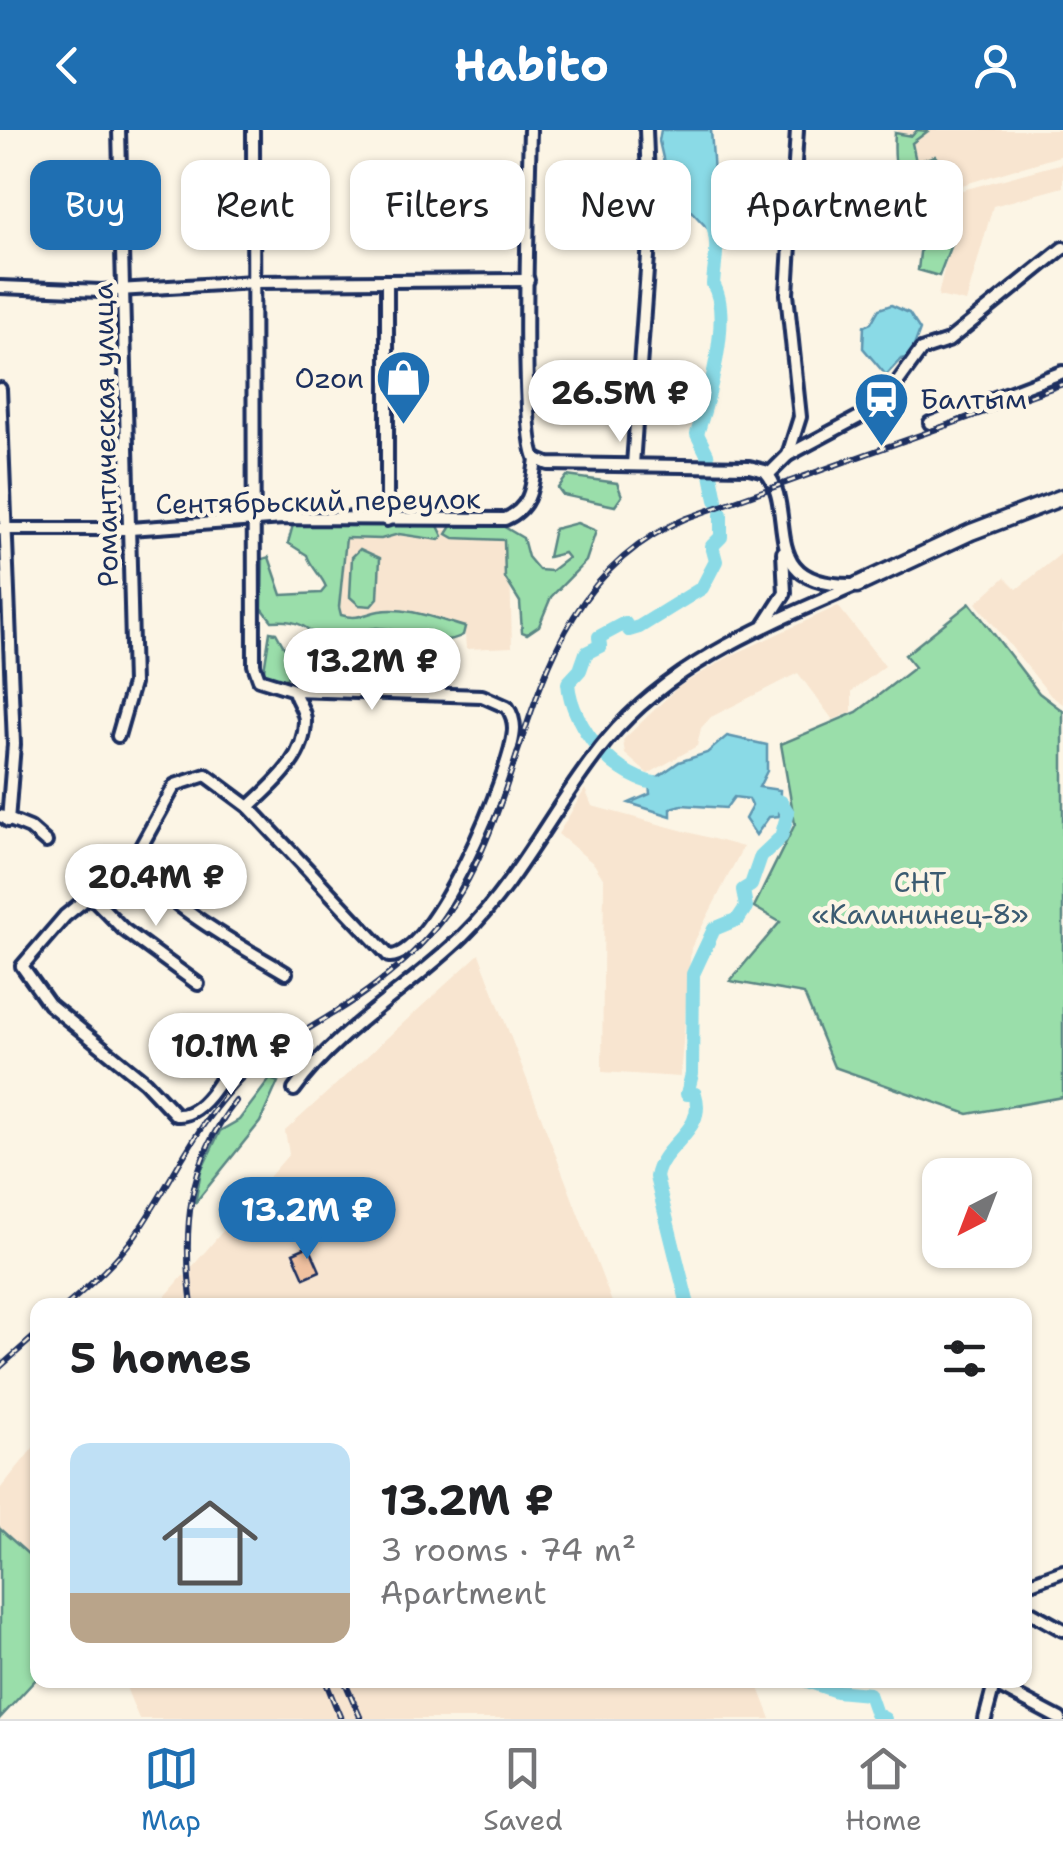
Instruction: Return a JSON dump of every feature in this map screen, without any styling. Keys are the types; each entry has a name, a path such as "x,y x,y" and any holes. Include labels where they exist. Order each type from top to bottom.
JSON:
{"main road":[{"path":"856,584 970,532 1063,497"}],"street":[{"name":"Романтическая улица","path":"118,736 133,684 119,130"},
{"path":"240,1040 222,1078 182,1117 49,1004 22,966 65,916 133,861 167,794 182,780 206,775 216,778 249,807 389,956 404,954 415,944 460,872 514,732 507,707 466,692 294,690 258,679 254,666 253,130"},
{"path":"530,130 529,449 536,459 548,464 750,467 769,474"},
{"path":"633,465 650,228 646,130"},
{"path":"788,455 800,417 786,294 797,130"},
{"path":"769,474 788,455 867,411 895,386 921,350 948,341 1063,248"},
{"path":"0,287 82,292 254,282 528,280"},
{"path":"387,281 387,520"},
{"path":"930,423 1063,372"},
{"path":"0,389 14,744 4,819 30,828 46,842"},
{"name":"Сентябрьский переулок","path":"4,529 130,529 255,519 505,519 522,509 531,496 536,459"},
{"path":"760,628 773,616 784,594 783,547 769,474"},
{"path":"783,547 795,564 814,578 856,584"},
{"path":"294,1090 331,1048 463,936 506,887 609,738 672,679 760,628 856,584"},
{"path":"249,807 283,774 298,747 305,721 294,690"},
{"path":"133,861 150,882 223,937 286,973"},
{"path":"92,898 124,929 198,984"},
{"path":"1032,1582 1063,1570"},
{"path":"1032,1614 1063,1630"},
{"path":"985,1719 993,1688"},
{"path":"1006,1688 1060,1719"}],"shaded area":[{"path":"897,130 1063,130 1063,155 963,185 963,160 905,160"},
{"path":"1063,163 1063,187 993,206 966,302 938,296 948,250 963,250 963,190"},
{"path":"509,523 512,647 466,649 465,634 332,626 332,528 447,530"},
{"path":"1063,552 1063,704 1051,696 976,603 1005,577 1017,589"},
{"path":"838,606 885,666 852,691 852,712 833,720 798,673 711,717 701,728 697,746 648,774 625,754 623,740 678,687 730,656"},
{"path":"585,789 592,806 743,847 691,948 680,1077 602,1072 604,880 594,864 558,834"},
{"path":"479,954 610,1298 164,1298 183,1276 192,1276 192,1267 289,1154 285,1131"},
{"path":"30,1452 30,1556 0,1529 0,1489"},
{"path":"126,1688 759,1688 771,1719 139,1719"}],"green space":[{"path":"917,130 928,131 912,143 916,160 896,160 895,133 912,136"},
{"path":"920,250 949,250 939,276 918,270"},
{"path":"567,476 617,483 622,496 615,506 563,495 558,488"},
{"path":"577,523 596,531 586,561 551,597 539,626 527,634 522,632 520,602 505,578 504,540 454,538 447,534 452,526 501,525 523,538 528,557 539,570 551,571 568,558 564,553 548,557 554,529"},
{"path":"293,525 438,526 443,536 439,540 399,534 381,539 346,538 339,607 341,615 352,617 390,610 423,614 465,627 463,635 442,640 376,628 324,646 302,625 272,621 262,608 263,559 269,557 282,595 321,593 326,587 307,555 288,543"},
{"path":"360,549 380,558 378,598 371,606 359,605 350,597 352,557"},
{"name":"СНТ «Калининец-8»","path":"970,603 1039,693 1063,711 1063,1097 968,1114 834,1067 804,994 730,981 780,922 754,907 795,824 781,744 857,712 915,667 905,655"},
{"path":"270,632 276,633 293,663 285,682 263,676"},
{"path":"270,1079 278,1082 260,1122 195,1203 201,1171 220,1131 239,1120"},
{"path":"0,1529 30,1556 30,1686 0,1718"}],"water":[{"path":"661,130 711,130 711,232 691,211 691,160 663,160"},
{"path":"891,305 909,313 920,330 910,357 901,359 886,375 863,348 864,326 871,323 879,309"},
{"path":"727,736 767,745 767,771 759,787 780,790 779,816 769,817 756,835 745,819 752,806 749,799 734,797 726,808 682,805 671,808 671,816 629,803 650,794 649,783 679,762 707,753"}],"building":[{"path":"309,1246 320,1271 304,1278 293,1253"}],"waterway":[{"name":"Балтым","path":"716,250 713,284 719,298 720,336 697,434 707,454 716,500"},
{"name":"Балтым","path":"664,784 630,774 600,749 578,717 568,683 580,670 586,653 600,646 599,637 625,623 629,630 639,627 702,588 716,561 712,546 721,537 721,514"},
{"name":"Балтым","path":"686,1298 656,1177 666,1155 695,1118 695,1094 687,1094 692,1074 693,974 714,929 738,919 746,907 743,890 751,885 761,856 781,837 788,813 781,802 764,797"},
{"name":"Балтым","path":"827,1688 869,1694 876,1714 885,1719"}],"railway":[{"path":"75,1298 129,1244 229,1091 278,1048 377,984 415,951 447,912 474,868 495,819 548,668 570,622 600,581 638,546 687,518 1063,384"},
{"path":"191,1298 188,1250 192,1198 207,1148 236,1101"},
{"path":"0,1367 30,1340"},
{"path":"328,1688 341,1719"},
{"path":"347,1688 361,1719"}],"place":[{"name":"Ozon","path":"403,427"},
{"name":"Балтым","path":"881,448"}]}
